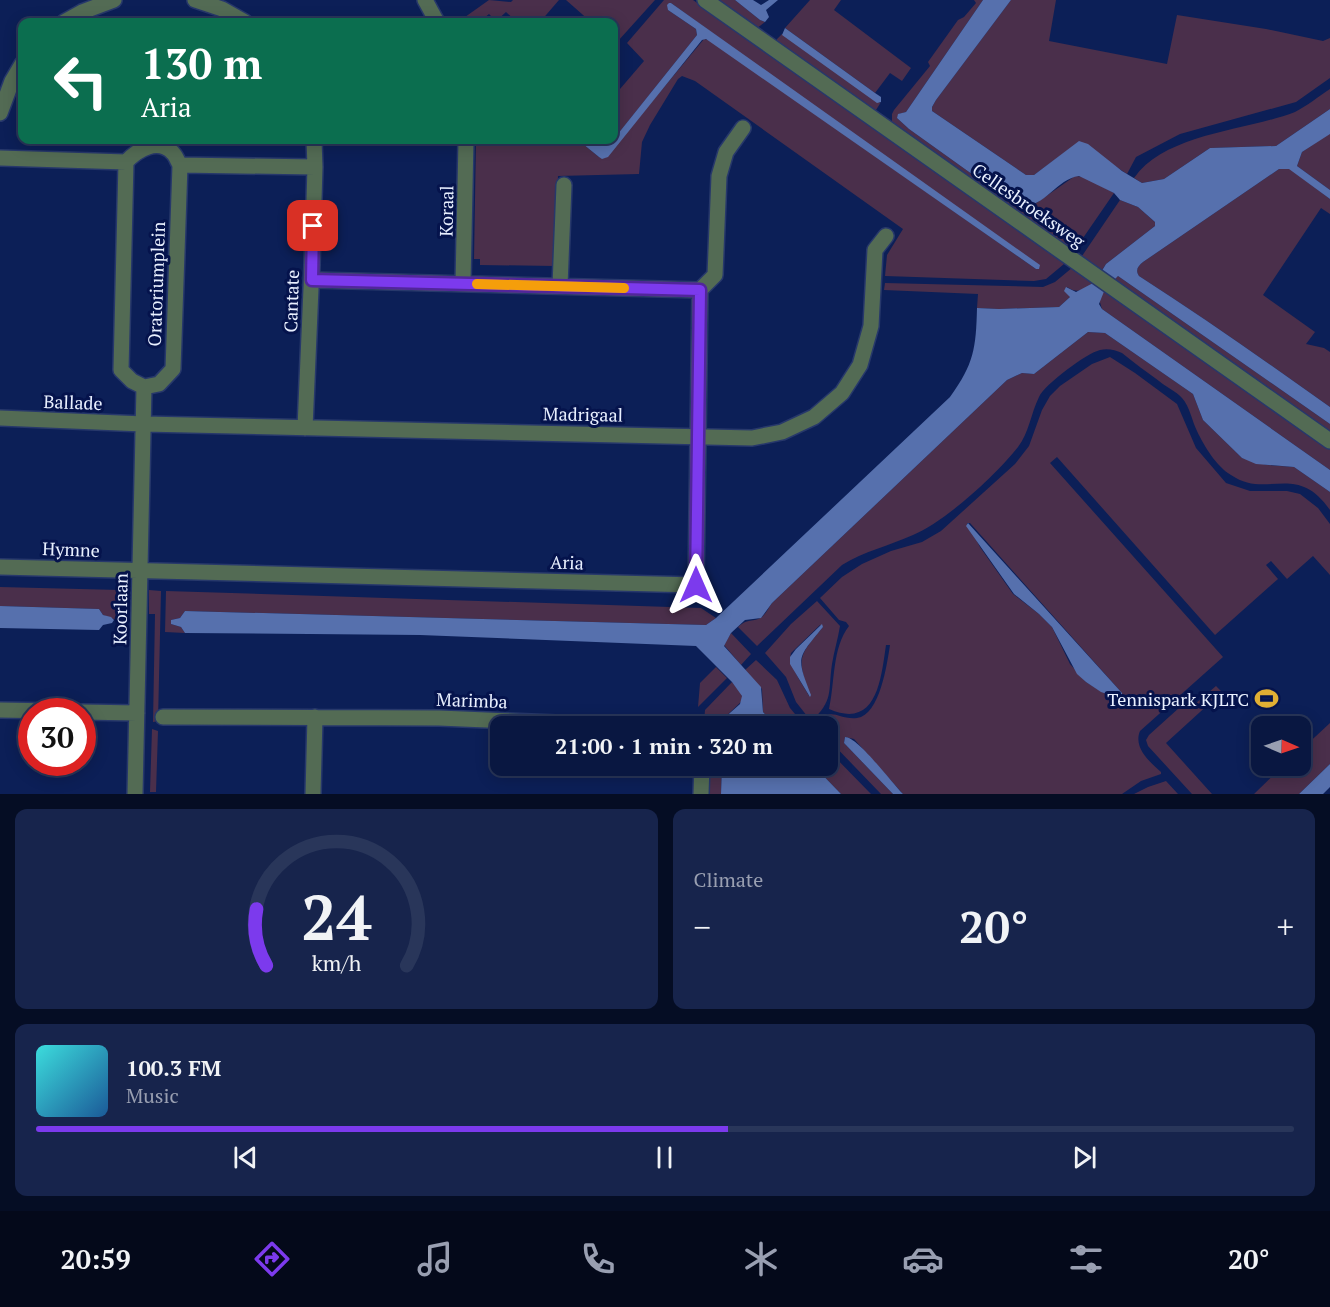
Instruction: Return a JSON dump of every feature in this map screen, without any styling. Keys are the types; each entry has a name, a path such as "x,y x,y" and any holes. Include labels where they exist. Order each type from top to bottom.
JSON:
{"street":[{"path":"71,18 114,0"},
{"path":"195,0 222,9 238,18"},
{"path":"425,0 435,18"},
{"name":"Cellesbroeksweg","path":"705,0 1330,441"},
{"path":"0,113 18,71"},
{"path":"312,280 700,290 715,275 719,176 726,152 743,128"},
{"name":"Cantate","path":"305,428 312,280 314,144"},
{"name":"Koraal","path":"463,284 466,144"},
{"path":"0,158 126,162 143,148 153,146 172,152 180,165 315,167"},
{"name":"Oratoriumplein","path":"126,162 121,370 132,381 144,387 159,384 173,369 180,165"},
{"path":"560,286 564,184"},
{"name":"Madrigaal","path":"144,424 752,438 782,432 814,417 842,393 860,365 871,326 875,250 886,236"},
{"name":"Aria","path":"140,571 696,585 700,290"},
{"path":"144,387 144,424"},
{"name":"Ballade","path":"0,418 144,424"},
{"name":"Koorlaan","path":"135,794 144,424"},
{"name":"Hymne","path":"0,567 140,571"},
{"path":"0,710 18,710"},
{"path":"96,712 137,713"},
{"name":"Marimba","path":"163,717 490,720"},
{"path":"313,794 315,717"},
{"path":"701,794 702,776"}],"shaded area":[{"path":"489,0 511,2 513,0 559,0 543,18 513,18 506,12 499,18 493,18 489,14 484,18 464,18"},
{"path":"566,0 655,0 618,41 618,18 586,18"},
{"path":"664,0 693,0 1062,257 1064,264 1046,279 1034,281 885,276 887,255 903,229 695,81 682,76 650,125 642,142 639,174 558,176 555,266 480,265 480,259 474,259 476,144 583,144 599,157 605,158 704,39 709,40 1039,269 671,3 668,10 696,29 697,35 618,134 618,91 644,61 627,43"},
{"path":"714,0 735,0 765,22 756,29"},
{"path":"810,0 841,0 834,10 911,68 902,81 890,73 875,93 785,28"},
{"path":"974,0 983,0 906,112 899,114 897,118 1018,207 1032,206 1075,176 1085,177 1114,193 1072,254 892,123 894,110 930,66 928,62 958,20 964,17 976,3"},
{"path":"1011,0 1056,0 1049,41 1167,64 1177,15 1266,29 1323,41 1330,38 1330,78 1296,102 1180,134 1136,157 1127,174 1079,142 1034,175 1026,175 932,111 936,100"},
{"path":"782,34 881,102 876,110 872,111 777,43 777,39"},
{"path":"1330,89 1330,109 1276,146 1210,148 1164,179 1142,183 1134,178 1148,163 1166,151 1208,135 1295,112"},
{"path":"1330,133 1330,190 1297,166 1302,152"},
{"path":"1289,168 1330,199 1330,214 1321,208 1263,295 1315,332 1306,344 1324,348 1330,352 1330,407 1139,276 1137,272 1143,262 1279,169"},
{"path":"1120,200 1138,207 1156,223 1106,264 1100,273 1082,260 1082,256"},
{"path":"1073,267 1095,282 1078,291 1067,287 1070,297 1059,307 977,308 978,294 884,290 885,283 1043,287 1055,282"},
{"path":"1118,276 1330,424 1330,434 1112,281"},
{"path":"1105,289 1330,448 1330,470 1102,309 1099,299"},
{"path":"1088,332 1105,333 1193,394 1203,420 1242,458 1267,465 1294,467 1330,492 1330,510 1317,495 1305,487 1293,484 1244,482 1231,475 1216,462 1207,449 1180,396 1122,353 1106,349 1100,350 1067,370 1043,391 1036,403 1025,436 1018,447 997,471 955,509 913,535 842,565 757,646 738,627 763,616 772,603 1007,380 1022,373 1034,374"},
{"path":"1110,357 1135,373 1177,404 1196,448 1226,483 1250,491 1287,491 1300,494 1318,508 1330,524 1330,575 1313,556 1287,579 1271,561 1266,565 1278,579 1215,635 1057,457 1050,463 1223,657 1140,731 1138,737 1141,749 1161,774 1141,781 1122,794 903,794 854,739 845,737 844,743 893,794 881,794 838,749 838,716 824,716 830,714 857,718 865,715 877,699 881,688 890,645 886,645 878,686 874,698 867,707 857,713 845,714 829,709 837,655 849,626 846,622 839,620 820,598 842,577 862,564 891,551 922,542 941,531 1015,464 1029,446 1042,410 1050,396 1060,386 1092,364","holes":["967,523 970,523 1122,693 1109,696 1086,682 1070,664 1052,627 1013,594 980,547"]},
{"path":"0,587 120,590 119,621 103,615 99,609 0,606"},
{"path":"149,590 161,591 158,721 153,722 155,614 149,614"},
{"path":"166,591 701,608 716,618 706,625 185,611 180,618 171,620 171,624 181,627 185,633 165,632"},
{"path":"817,601 840,626 832,664 829,695 816,716 807,716 796,702 786,677 765,653 791,624","holes":["820,625 823,627 808,645 802,658 802,665 809,696 794,669 791,653"]},
{"path":"731,633 751,654 741,665 724,645"},
{"path":"756,660 777,680 790,708 797,716 767,716 763,712 762,689 745,670"},
{"path":"716,667 727,678 698,707 700,683"},
{"path":"732,682 741,693 743,700 726,716 705,716 705,710"},
{"path":"1216,686 1222,692 1166,743 1212,794 1192,794 1148,746 1146,740 1190,698 1195,704"},
{"path":"1330,723 1330,764 1299,794 1254,794 1273,776 1311,776 1311,741"},
{"path":"152,729 158,731 156,792 150,792"},
{"path":"838,760 871,794 841,794 824,776 838,776"},
{"path":"707,776 722,776 721,794 707,794"},
{"path":"1166,781 1178,794 1134,794 1148,787"}],"water":[{"path":"735,0 753,0 761,5 769,0 778,0 766,10 769,17 765,22"},
{"path":"983,0 1011,0 936,100 932,111 1026,175 1034,175 1079,141 1088,144 1122,171 1142,183 1164,179 1210,148 1276,146 1330,109 1330,134 1302,152 1297,166 1330,190 1330,199 1289,169 1279,169 1143,262 1137,270 1139,276 1330,407 1330,424 1118,276 1105,289 1099,304 1102,309 1330,470 1330,492 1294,467 1256,464 1242,458 1203,420 1193,394 1105,333 1088,332 1034,374 1022,373 1007,380 772,603 761,618 745,620 731,633 724,646 761,687 763,712 767,716 726,716 740,704 742,696 732,682 696,646 420,635 185,633 181,627 171,624 171,620 180,618 185,611 706,625 950,397 969,365 976,334 977,308 1059,307 1070,297 1064,291 1066,287 1076,292 1095,282 1106,264 1155,226 1155,222 1138,207 1120,200 1114,193 1079,176 1064,182 1036,203 1018,207 909,129 897,118 898,114 906,112"},
{"path":"671,3 1040,265 1039,269 706,39 702,40 608,157 602,159 599,157 583,144 602,146 618,144 618,134 697,35 696,29 668,10 667,5"},
{"path":"785,28 881,97 881,102 877,103 782,35"},
{"path":"968,523 1122,693 1122,697 1118,698 1101,692 1077,674 1052,627 1014,594 966,526"},
{"path":"0,606 99,609 103,615 114,620 112,623 103,625 99,630 0,628"},
{"path":"822,624 823,627 802,658 801,665 810,697 790,664 790,657"},
{"path":"845,737 858,744 903,794 893,794 844,743"},
{"path":"1330,764 1330,787 1323,794 1299,794"},
{"path":"722,776 824,776 841,794 721,794"}],"slow traffic":[{"path":"477,284 624,288"}],"place":[{"name":"Tennispark KJLTC","path":"1267,699"}],"route":[{"path":"313,226 312,280 700,290 696,585"}]}
